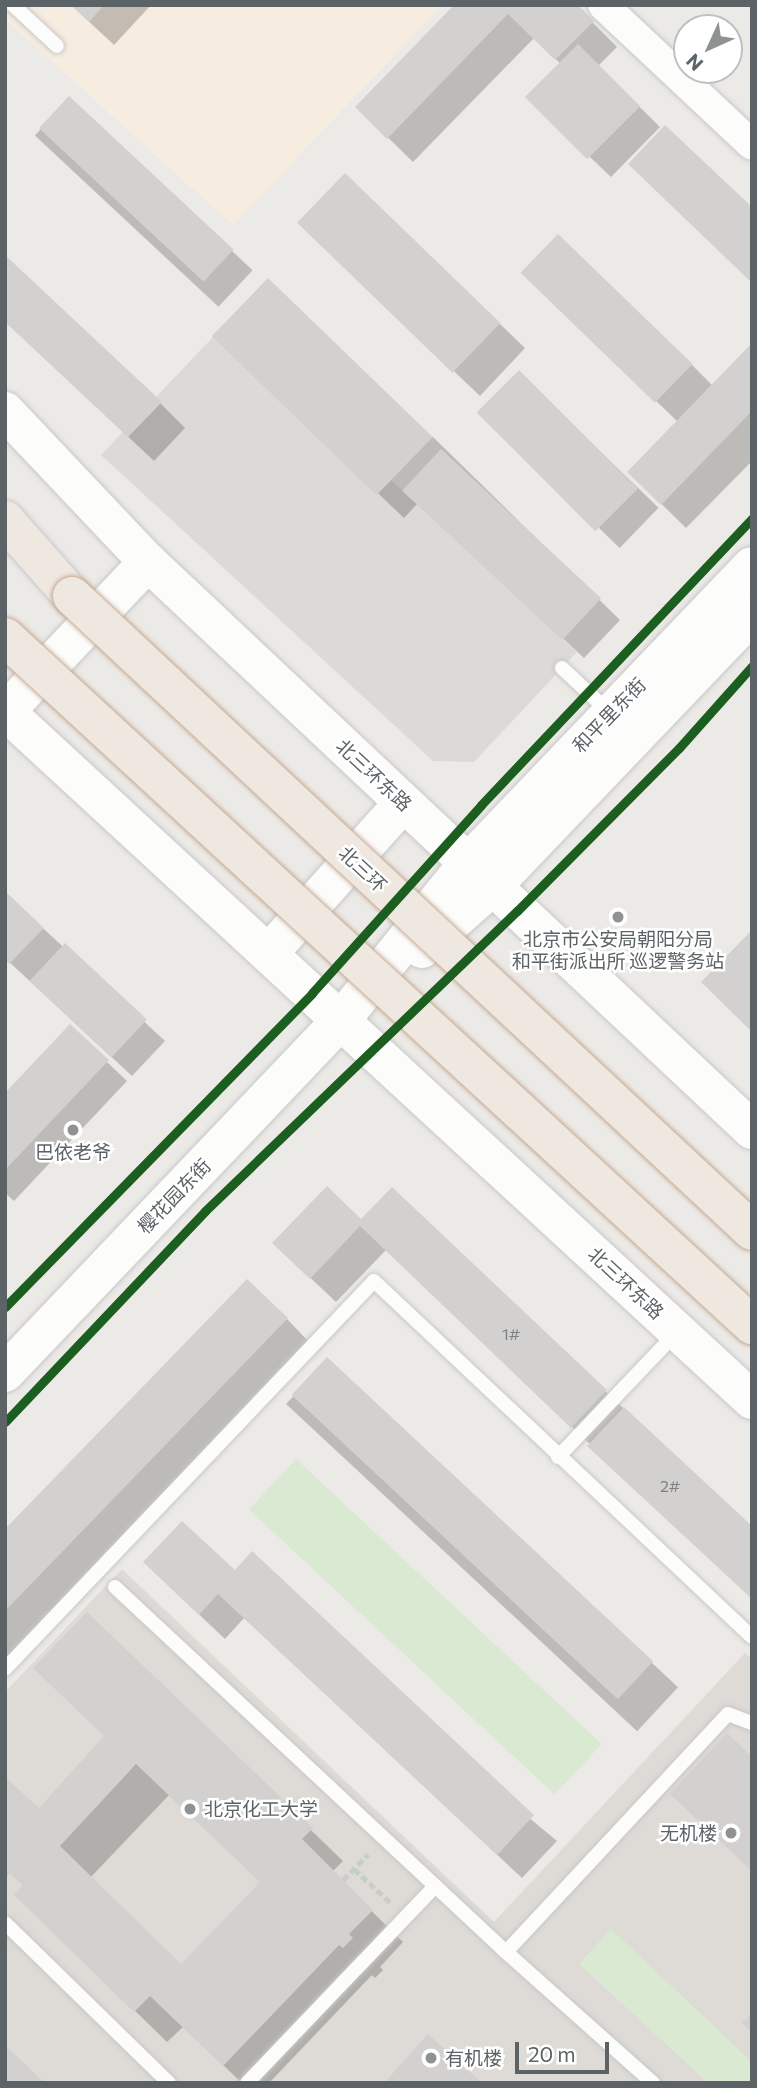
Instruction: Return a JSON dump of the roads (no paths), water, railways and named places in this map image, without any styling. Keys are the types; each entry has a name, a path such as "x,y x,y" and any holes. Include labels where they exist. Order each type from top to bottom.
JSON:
{"highway":[{"path":"5,520 72,596"},
{"name":"北三环","path":"5,534 752,1231"},
{"path":"5,637 752,1325"}],"street":[{"path":"603,5 752,145"},
{"name":"北三环东路","path":"5,411 148,562 752,1130"},
{"path":"6,711 148,562"},
{"name":"和平里东街","path":"342,1019 623,725 752,566"},
{"name":"和平里东街","path":"623,725 752,615"},
{"name":"北三环东路","path":"6,711 752,1399"},
{"path":"269,953 403,803"},
{"name":"樱花园东街","path":"5,1373 342,1019"}],"lane":[{"path":"13,5 57,47"},
{"path":"562,668 623,725"},
{"path":"5,1669 373,1281 752,1637"},
{"path":"558,1457 678,1331"},
{"path":"115,1587 506,1952 653,2083"},
{"path":"506,1952 728,1714 752,1723"},
{"path":"247,2083 435,1886"},
{"path":"5,1923 169,2083"}],"place":[{"name":"北京市公安局朝阳分局 和平街派出所 巡逻警务站","path":"618,917"},
{"name":"巴依老爷","path":"73,1130"},
{"name":"北京化工大学","path":"190,1809"},
{"name":"无机楼","path":"731,1833"},
{"name":"有机楼","path":"431,2058"}]}
